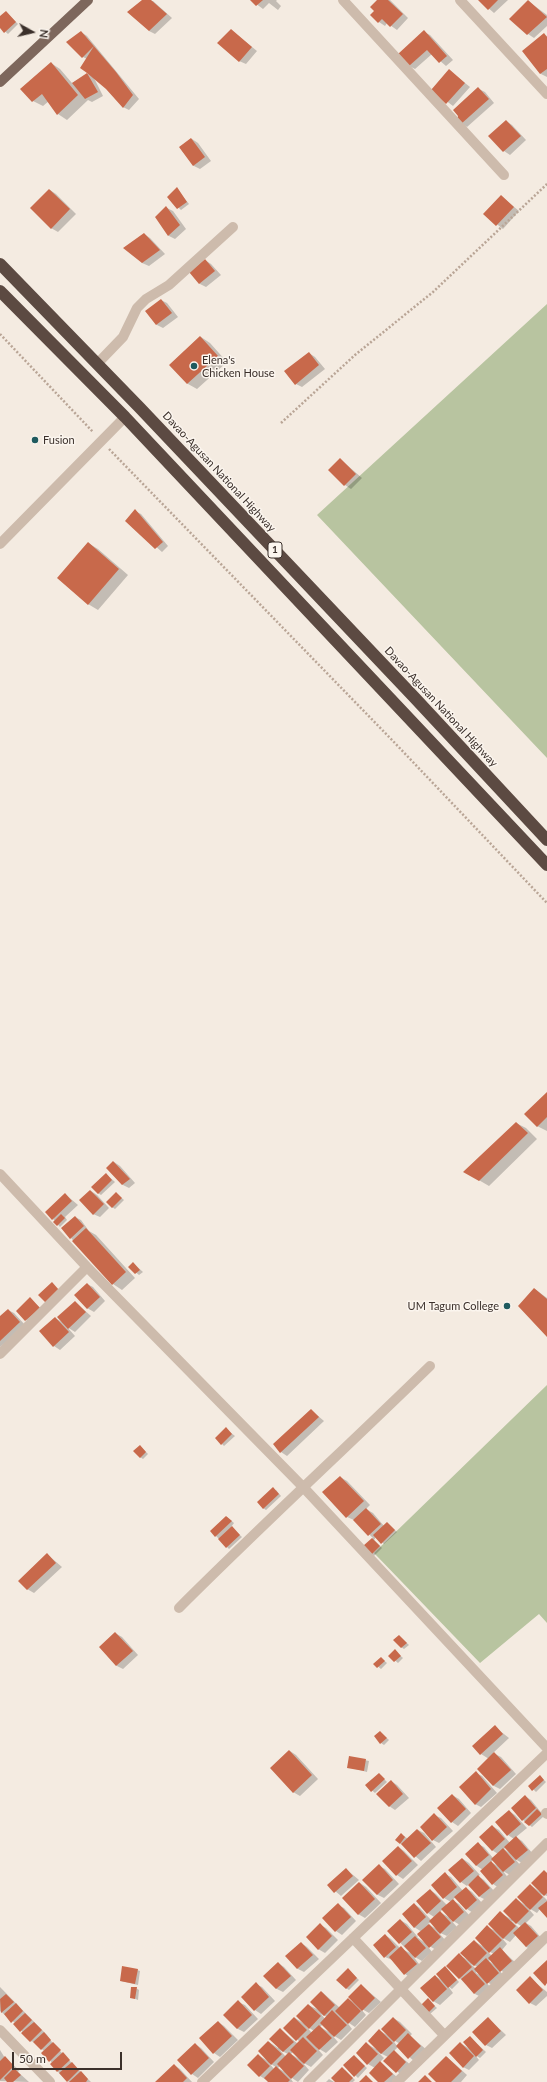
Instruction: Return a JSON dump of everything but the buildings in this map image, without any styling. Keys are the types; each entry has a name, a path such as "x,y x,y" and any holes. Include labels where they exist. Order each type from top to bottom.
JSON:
{"highway":[{"name":"Davao-Agusan National Highway","path":"0,264 409,691 543,836"},
{"name":"1","path":"0,291 125,417 547,865"},
{"path":"84,376 97,364"},
{"path":"527,844 543,836"}],"main road":[{"path":"0,82 87,0"}],"street":[{"path":"343,0 504,176"},
{"path":"460,0 547,94"},
{"path":"97,364 123,337 137,308 146,299 169,285 233,227"},
{"path":"0,544 125,417"},
{"path":"0,1174 87,1267 304,1488 547,1748"},
{"path":"0,1354 87,1267"},
{"path":"179,1608 248,1539 304,1488 430,1366"},
{"path":"202,2082 547,1752"},
{"path":"308,2082 547,1843"},
{"path":"397,2082 547,1936"},
{"path":"352,1938 444,2035"},
{"path":"0,2030 50,2082"}],"path":[{"path":"281,423 356,355 433,292 547,184"},
{"path":"0,334 140,484 392,740 547,903"}],"green space":[{"path":"547,304 547,758 317,515"},
{"path":"547,1385 547,1623 539,1614 480,1663 374,1553"}],"place":[{"name":"Elena's Chicken House","path":"194,366"},
{"name":"Fusion","path":"35,440"},
{"name":"UM Tagum College","path":"507,1306"}]}
